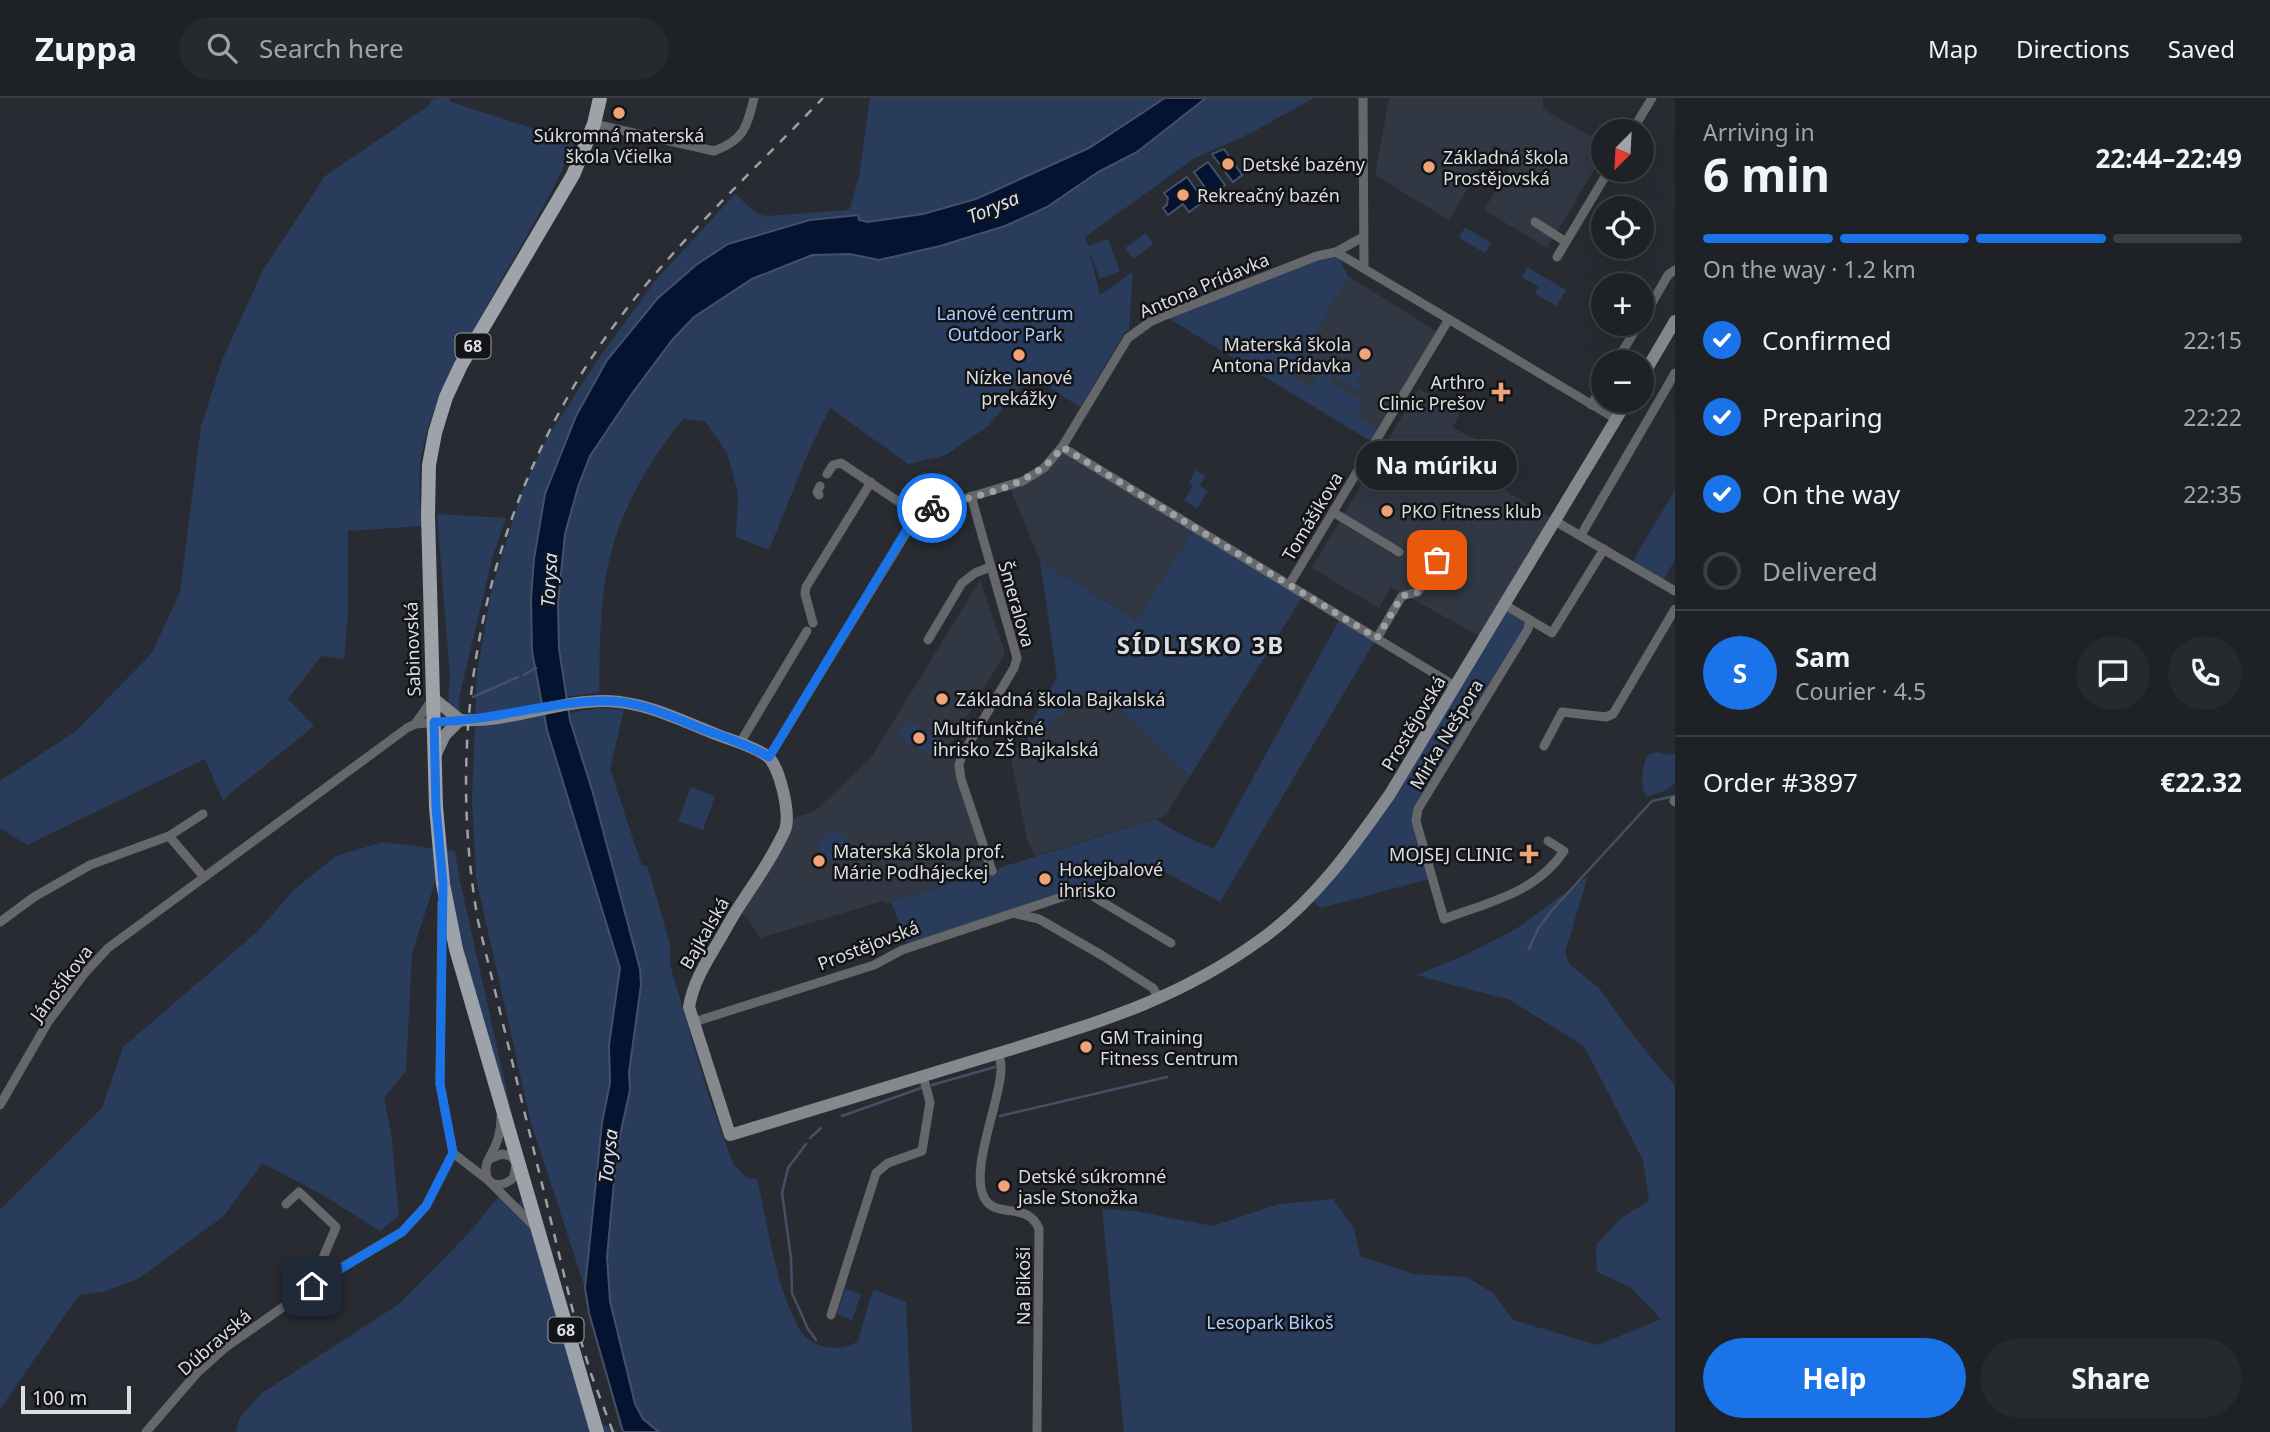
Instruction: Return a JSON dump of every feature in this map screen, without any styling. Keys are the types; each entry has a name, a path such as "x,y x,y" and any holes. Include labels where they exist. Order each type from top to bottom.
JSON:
{"main road":[{"name":"Sabinovská","path":"536,1228 456,949 443,884 437,822 428,491 430,458 439,417 461,365 569,183 594,124 600,98"},
{"name":"68","path":"536,1228 597,1432"}],"street":[{"path":"594,124 714,150 730,145 741,136 754,98"},
{"path":"1363,98 1364,267"},
{"path":"1639,119 1652,98"},
{"path":"1557,257 1602,182"},
{"path":"1535,222 1566,242"},
{"name":"Antona Prídavka","path":"1062,447 1128,338 1150,321 1317,256 1336,252 1363,237"},
{"path":"1336,252 1591,405"},
{"path":"1654,300 1671,273"},
{"name":"Tomášikova","path":"1289,585 1448,319"},
{"path":"1654,357 1675,321"},
{"path":"1581,535 1675,373"},
{"path":"1605,413 1616,419"},
{"name":"Prostějovská","path":"730,1135 1112,1018 1200,979 1261,940 1313,893 1353,847 1376,815 1620,413"},
{"path":"434,722 509,715 604,701 642,705 769,757 906,531 920,516 928,510 1023,481 1044,468 1062,447"},
{"name":"Tomášikova","path":"1062,447 1455,686"},
{"path":"827,474 833,465 841,463 920,516"},
{"path":"740,743 810,627 806,587 871,482"},
{"name":"Šmeralova","path":"971,496 1017,658 1014,668 962,755 960,765 961,779 992,871"},
{"path":"1333,512 1399,552"},
{"path":"1555,521 1675,591"},
{"path":"1505,605 1552,633 1604,549"},
{"path":"1377,638 1402,596 1418,592 1437,560"},
{"path":"928,640 962,583 975,573 990,567"},
{"path":"1513,592 1517,612"},
{"path":"1544,746 1562,712 1606,717 1612,714 1675,609"},
{"name":"Mirka Nešpora","path":"1530,620 1528,629 1418,809 1416,821 1444,919 1523,890 1556,864 1564,851 1548,841"},
{"path":"415,724 433,698 460,720"},
{"path":"435,757 445,735 460,720"},
{"name":"Jánošíkova","path":"0,1105 48,1022 84,974 108,948 415,724 434,722"},
{"name":"Bajkalská","path":"730,1135 689,1007 692,989 776,849 786,826 781,782 769,757"},
{"path":"0,922 34,897 90,865 169,836 203,814"},
{"path":"169,836 204,877"},
{"path":"443,884 440,1084 453,1153 489,1181 536,1228"},
{"name":"Prostějovská","path":"694,1022 874,965 902,950 1077,892 1089,894 1171,943"},
{"path":"1039,919 1041,904"},
{"path":"1016,913 1039,919 1151,987 1159,999"},
{"name":"Na Bikoši","path":"999,1052 1001,1069 986,1136 981,1189 989,1203 1026,1213 1035,1219 1039,1229 1037,1432"},
{"path":"831,1315 876,1173 888,1163 922,1151 930,1102 923,1076"},
{"path":"474,1168 483,1167 488,1161 494,1155 507,1154 516,1163 514,1177 509,1182 496,1185 489,1181 486,1175 488,1161 500,1129 502,1110"},
{"name":"Dúbravská","path":"146,1432 197,1373 226,1347 312,1286 402,1232 426,1206 453,1153"},
{"path":"286,1204 299,1192 336,1227 312,1286"}],"shaded area":[{"path":"1389,98 1543,98 1543,109 1591,136 1591,175 1547,248 1484,210 1515,158 1494,145 1449,220 1375,175"},
{"name":"Materská škola Antona Prídavka","path":"1348,276 1439,333 1379,430 1291,376"},
{"path":"1418,389 1461,409 1453,428 1496,448 1479,475 1555,520 1483,638 1391,587 1379,608 1312,568"},
{"path":"1056,447 1194,529 1138,620 1040,561 1008,482 1047,464"},
{"name":"Základná škola Bajkalská","path":"980,580 1005,653 950,745 989,870 885,904 883,901 760,938 748,919 737,910 788,820 815,811 871,758"},
{"path":"1095,688 1190,776 1166,815 1035,856 1027,839 1010,753"}],"green space":[{"path":"434,98 449,98 451,102 575,142 550,195 464,348 436,406 426,436 420,468 422,526 348,531 348,611 344,659 321,656 288,699 314,726 226,797 224,803 205,759 27,845 0,828 0,781 76,731 152,653 180,592 201,426 223,358 263,270 325,176 428,106"},
{"path":"870,98 1165,98 1089,148 976,199 923,214 868,222 859,221 858,215 810,220 728,244 696,265 657,299 607,360 576,416 545,494 534,559 531,599 532,651 547,730 620,968 609,1045 610,1083 602,1123 585,1288 531,1123 476,878 472,800 477,672 492,587 523,489 547,438 599,358 655,281 735,194 757,214 766,216 849,210 859,177"},
{"name":"Lanové centrum Outdoor Park","path":"1206,98 1314,98 1249,134 1195,158 1085,237 1088,246 1108,239 1120,271 1100,279 1089,250 1100,295 1133,272 1129,330 1125,332 1080,407 1031,376 988,426 946,455 908,464 830,408 808,453 769,550 736,537 738,493 727,453 705,421 683,419 639,484 615,538 606,574 602,607 599,692 567,697 559,649 558,603 565,534 578,487 590,456 631,395 673,339 694,317 752,279 812,255 850,254 880,259 940,246 1005,226 1047,207 1098,172 1137,152"},
{"path":"1465,227 1491,243 1485,253 1459,238"},
{"path":"1146,233 1153,244 1134,259 1125,248"},
{"path":"1335,249 1348,276 1292,376 1310,387 1321,366 1333,372 1329,381 1364,402 1356,414 1312,388 1379,430 1372,442 1161,314"},
{"path":"1527,267 1566,290 1557,306 1535,294 1539,287 1522,277"},
{"path":"1333,355 1337,358 1339,371 1342,367 1350,371 1349,375 1361,369 1361,373 1354,380 1362,385 1358,391 1348,385 1351,379 1342,382 1336,379 1339,375 1336,366 1328,362"},
{"path":"1196,470 1205,476 1200,486 1208,491 1197,509 1184,500 1193,486 1189,483"},
{"path":"1675,490 1675,560 1659,587 1628,569"},
{"path":"437,514 506,518 492,559 459,698 460,714 448,703 450,675"},
{"path":"1194,529 1304,594 1190,776 1095,688 1028,741 1026,731 1057,677 1040,561 1137,620"},
{"path":"1502,606 1528,620 1415,808 1429,879 1321,908 1307,897 1367,836"},
{"path":"1341,617 1376,639 1220,902 1150,864 1087,889 909,949 891,902 1155,819 1214,849"},
{"path":"601,708 624,710 610,769 642,866 647,865 670,944 670,965 708,1094 733,1164 747,1178 757,1179 774,1257 792,1313 800,1330 811,1341 836,1348 858,1341 872,1292 875,1290 906,1302 912,1432 659,1432 643,1419 635,1404 610,1301 607,1257 617,1149 630,1090 629,1073 641,985 640,969 569,713"},
{"name":"Multifunkčné ihrisko ZŠ Bajkalská","path":"907,720 940,739 930,755 897,736"},
{"path":"1657,752 1671,755 1675,753 1675,783 1667,790 1647,797 1642,783 1644,765 1648,755"},
{"path":"691,787 715,796 703,830 678,821"},
{"path":"834,832 845,836 849,847 845,858 834,862 823,858 819,847 823,836"},
{"path":"383,842 455,851 515,1128 602,1424 618,1432 236,1432 240,1417 262,1393 399,1304 468,1234 501,1194 516,1208 528,1191 441,864 412,953 406,1071 384,1098 391,1132 399,1216 380,1231 323,1195 262,1163 224,1216 138,1279 103,1292 79,1295 0,1409 0,1210 102,1108 123,1047 257,932 295,889 336,856"},
{"name":"Lesopark Bikoš","path":"1588,876 1565,952 1569,964 1599,988 1632,1034 1675,1086 1675,1432 1124,1432 1102,1209 1135,1211 1213,1226 1279,1204 1333,1199 1354,1228 1360,1256 1414,1274 1467,1277 1493,1293 1513,1320 1598,1345 1661,1319 1630,1287 1597,1272 1596,1245 1621,1218 1649,1201 1643,1160 1584,1046 1510,1000 1416,975 1465,955 1516,929"},
{"path":"845,1289 861,1294 852,1320 837,1314"}],"water":[{"name":"Torysa","path":"1165,98 1206,98 1137,152 1098,172 1047,207 1005,226 940,246 879,260 850,254 812,255 752,279 694,317 673,339 590,456 565,534 558,603 559,649 570,720 593,793 640,969 641,985 629,1072 630,1090 617,1149 607,1257 610,1301 635,1404 643,1419 659,1432 623,1432 589,1313 585,1288 602,1123 610,1083 609,1045 620,968 547,730 532,651 531,599 534,559 545,494 576,416 607,360 657,299 696,265 728,244 810,220 858,215 859,220 868,222 923,214 976,199 1089,148"},
{"name":"Detské bazény","path":"1224,149 1242,175 1233,182 1212,154"},
{"path":"1208,162 1225,185 1211,196 1194,172"},
{"name":"Rekreačný bazén","path":"1187,177 1204,201 1189,212 1183,204 1168,215 1163,208 1167,205 1168,198 1164,193"}],"waterway":[{"path":"524,675 536,668"},
{"path":"473,697 518,677"},
{"path":"1529,949 1538,929 1552,910 1652,801 1675,796"},
{"path":"932,1085 995,1067"},
{"path":"1000,1116 1167,1077"},
{"path":"842,1116 921,1088"},
{"path":"810,1138 821,1128"},
{"path":"806,1144 788,1168 782,1193 791,1258 792,1293 808,1329 816,1340"}],"railway":[{"path":"613,1432 577,1328 478,921 468,840 466,758 473,677 488,598 511,520 542,446 581,374 628,307 674,252 823,98"}],"way so far":[{"path":"932,508 1023,481 1044,468 1062,447 1377,638 1402,596 1418,592 1437,560"}],"place":[{"name":"Súkromná materská škola Včielka","path":"619,113"},
{"name":"Detské bazény","path":"1228,164"},
{"name":"Základná škola Prostějovská","path":"1429,167"},
{"name":"Rekreačný bazén","path":"1183,195"},
{"name":"Materská škola Antona Prídavka","path":"1365,354"},
{"name":"Nízke lanové prekážky","path":"1019,355"},
{"name":"Arthro Clinic Prešov","path":"1501,392"},
{"name":"PKO Fitness klub","path":"1387,511"},
{"name":"Na múriku","path":"1437,560"},
{"name":"Základná škola Bajkalská","path":"942,699"},
{"name":"Multifunkčné ihrisko ZŠ Bajkalská","path":"919,738"},
{"name":"MOJSEJ CLINIC","path":"1529,854"},
{"name":"Materská škola prof. Márie Podhájeckej","path":"819,861"},
{"name":"Hokejbalové ihrisko","path":"1045,879"},
{"name":"GM Training Fitness Centrum","path":"1086,1047"},
{"name":"Detské súkromné jasle Stonožka","path":"1004,1186"}],"district":[{"name":"SÍDLISKO 3B","path":"1201,644"}],"route":[{"path":"312,1286 402,1232 426,1206 453,1153 440,1084 443,884 436,807 434,722 484,719 570,704 622,702 642,705 760,751 769,757 906,531 913,522 932,508"}]}
